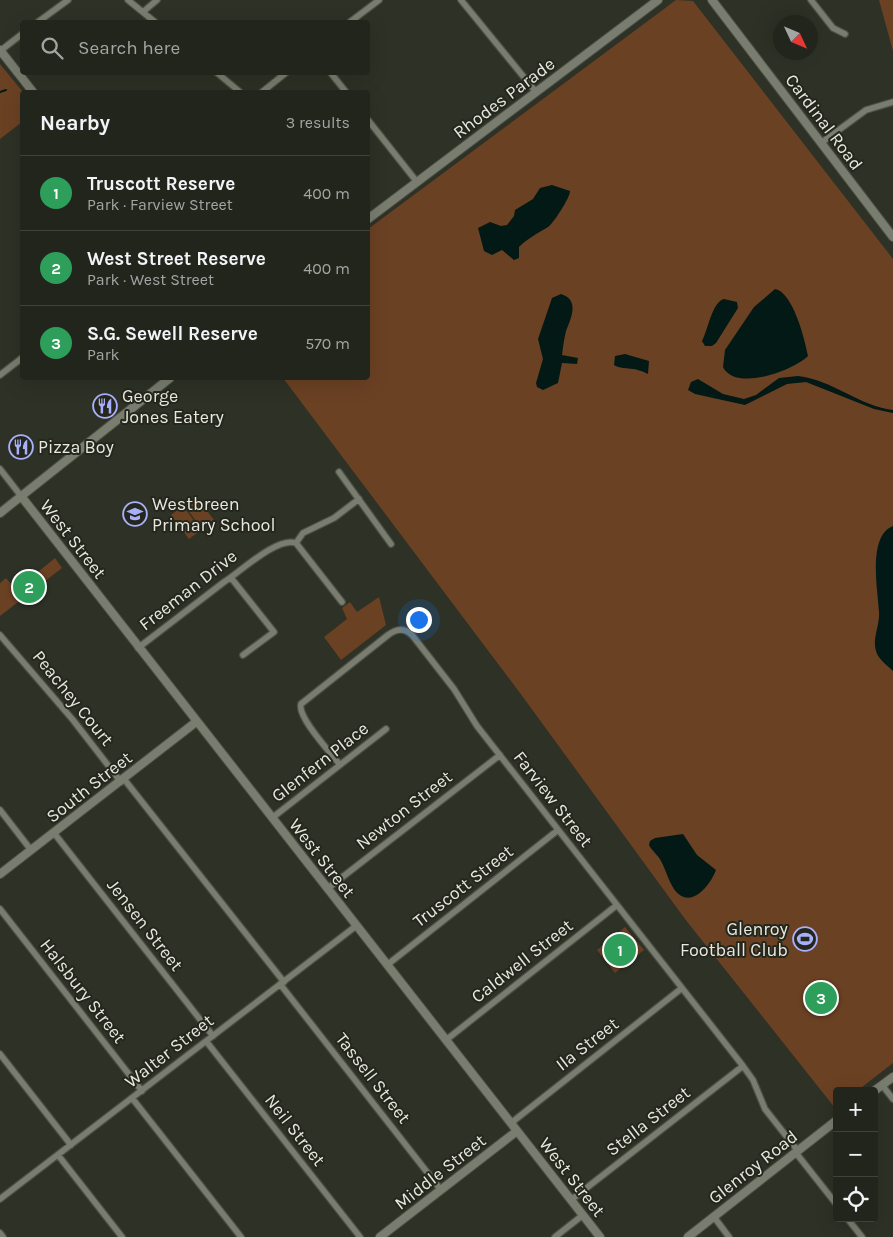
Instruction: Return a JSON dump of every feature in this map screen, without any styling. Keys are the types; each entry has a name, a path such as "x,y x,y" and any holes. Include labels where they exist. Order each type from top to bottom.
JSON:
{"street":[{"path":"41,20 68,0"},
{"path":"128,0 153,20"},
{"path":"143,12 157,0"},
{"path":"353,20 379,0"},
{"path":"462,0 536,92"},
{"name":"Rhodes Parade","path":"370,217 658,0"},
{"name":"Cardinal Road","path":"712,0 892,233"},
{"path":"811,0 833,28 845,34"},
{"path":"20,35 0,50 31,90"},
{"path":"220,75 238,90"},
{"path":"264,90 283,75"},
{"path":"332,75 344,90"},
{"path":"821,143 866,110 893,102"},
{"path":"370,123 417,182"},
{"path":"0,376 20,360"},
{"path":"0,513 167,380"},
{"path":"0,468 21,496"},
{"path":"339,472 391,544"},
{"name":"West Street","path":"21,496 600,1237"},
{"name":"Freeman Drive","path":"138,648 224,582 232,579 238,571 256,557 290,541 296,543 303,534 334,518 358,499"},
{"path":"296,543 342,602"},
{"path":"232,579 274,632 243,655"},
{"name":"Farview Street","path":"340,765 304,718 300,708 301,704 388,635 399,629 409,632 500,755 743,1066 750,1076 765,1109 833,1200"},
{"name":"Peachey Court","path":"0,635 123,780"},
{"name":"South Street","path":"0,874 196,722"},
{"name":"Glenfern Place","path":"272,818 386,729"},
{"name":"Newton Street","path":"327,889 500,755"},
{"name":"Tassell Street","path":"123,780 441,1190"},
{"path":"0,810 31,850"},
{"name":"Truscott Street","path":"387,965 558,830"},
{"name":"Jensen Street","path":"54,833 213,1036"},
{"name":"Caldwell Street","path":"446,1040 617,905"},
{"name":"Halsbury Street","path":"0,909 142,1091"},
{"name":"Walter Street","path":"0,1199 356,926"},
{"name":"Ila Street","path":"511,1123 682,988"},
{"name":"Neil Street","path":"206,1041 360,1237"},
{"path":"0,1054 71,1145"},
{"name":"Stella Street","path":"572,1200 743,1066"},
{"path":"878,1088 893,1077"},
{"path":"882,1085 893,1099"},
{"path":"132,1098 241,1237"},
{"name":"Glenroy Road","path":"688,1237 833,1123"},
{"name":"Middle Street","path":"380,1237 518,1131"},
{"path":"58,1155 122,1237"},
{"path":"555,1237 583,1215"},
{"path":"714,1217 729,1237"},
{"path":"850,1222 862,1237"},
{"path":"0,1233 3,1237"}],"shaded area":[{"path":"676,0 693,1 893,259 893,1063 862,1087 833,1087 833,1105 685,919 520,693 285,380 370,380 370,228"},
{"path":"879,0 893,0 893,51"},
{"path":"0,64 21,90 20,124 0,139"},
{"path":"196,496 214,520 202,529 184,505"},
{"path":"183,506 201,530 189,539 171,515"},
{"path":"55,558 62,568 0,616 0,583 6,578 16,590"},
{"path":"379,597 386,625 341,660 324,637 347,619 342,608 350,602 357,612"},
{"path":"625,927 644,950 615,973 597,950"}],"water":[{"path":"552,185 570,191 567,199 548,227 519,247 519,258 514,260 502,250 492,255 484,251 478,228 490,222 501,226 507,225 514,216 515,210 533,199 540,188"},
{"path":"775,289 787,298 793,307 808,356 801,362 778,373 751,378 739,378 729,374 723,367 725,350 754,307"},
{"path":"561,294 570,300 572,305 572,315 565,334 562,355 578,358 577,364 562,363 558,383 543,390 537,387 536,383 543,359 538,339 552,298"},
{"path":"724,299 737,302 738,308 716,343 712,346 705,346 702,341 711,317 716,305"},
{"path":"625,354 649,361 648,374 614,365 615,356"},
{"path":"798,376 823,382 869,404 893,410 893,413 874,409 806,382 787,384 745,405 695,394 688,390 691,382 698,379 723,394 744,399 756,395 779,378"},
{"path":"893,526 893,671 879,657 875,642 879,617 876,578 877,552 885,532"},
{"path":"683,834 697,855 716,870 709,883 699,894 686,898 674,889 661,861 649,845 650,841 655,838"}],"waterway":[{"path":"0,92 6,90"}],"place":[{"name":"George Jones Eatery","path":"105,406"},
{"name":"Pizza Boy","path":"21,447"},
{"name":"Westbreen Primary School","path":"135,514"},
{"name":"West Street Reserve","path":"29,587"},
{"name":"Glenroy Football Club","path":"805,939"},
{"name":"Truscott Reserve","path":"620,950"},
{"name":"S.G. Sewell Reserve","path":"821,998"}]}
